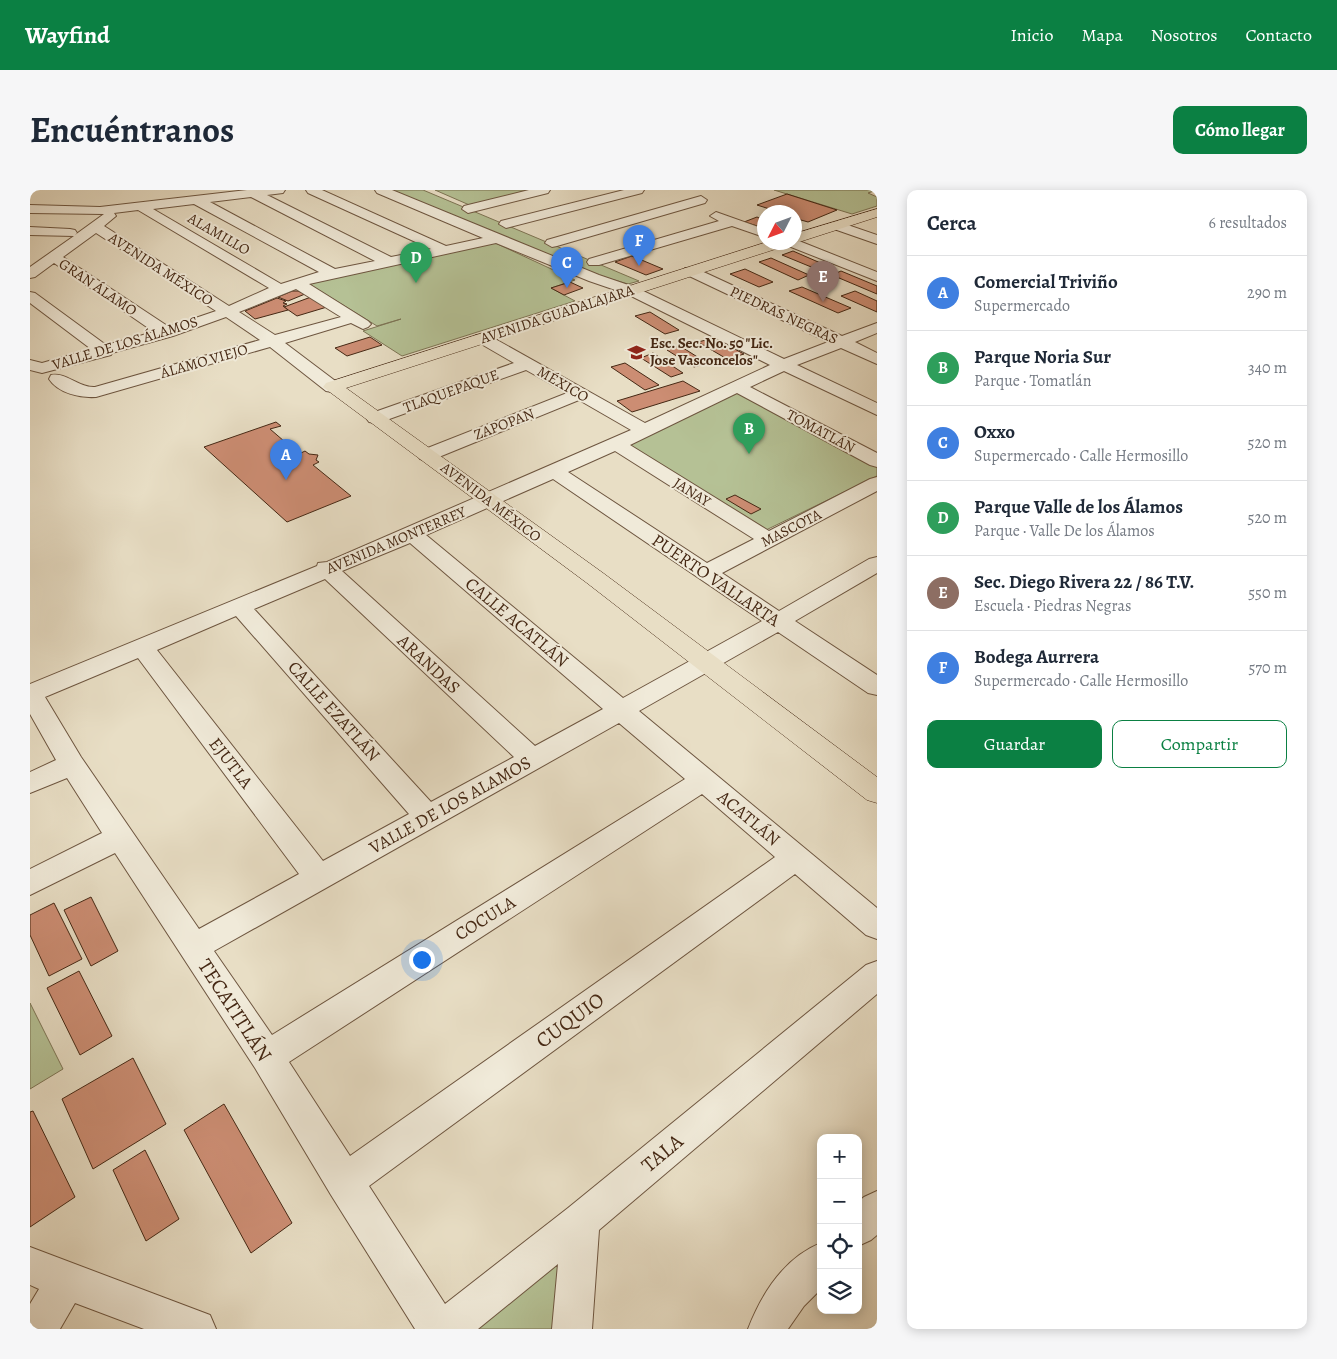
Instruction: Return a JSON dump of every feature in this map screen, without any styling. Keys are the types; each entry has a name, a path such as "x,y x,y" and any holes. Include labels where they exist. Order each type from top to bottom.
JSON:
{"main road":[{"path":"802,237 877,213"},
{"name":"AVENIDA GUADALAJARA","path":"332,387 758,250"},
{"path":"350,400 346,391 365,376"},
{"name":"AVENIDA MÉXICO","path":"332,387 427,455 877,792"}],"street":[{"path":"30,209 100,212 279,190"},
{"path":"312,190 444,250"},
{"path":"382,190 497,239 594,278 632,291 877,410"},
{"path":"525,232 464,207 544,190"},
{"path":"506,224 647,192 757,231"},
{"path":"253,193 389,262"},
{"path":"197,200 331,273"},
{"path":"569,251 547,241 701,200"},
{"name":"ALAMILLO","path":"141,207 280,289"},
{"path":"30,274 118,210"},
{"path":"33,257 100,212"},
{"path":"648,285 590,260 731,222"},
{"path":"839,226 877,240"},
{"name":"AVENIDA MÉXICO","path":"96,227 273,341 332,387"},
{"path":"30,231 70,233"},
{"name":"VALLE DE LOS ÁLAMOS","path":"36,366 105,352 167,333 227,312 280,289 331,273 497,239"},
{"path":"802,246 877,277"},
{"name":"GRAN ÁLAMO","path":"54,257 167,333"},
{"name":"PIEDRAS NEGRAS","path":"690,272 877,358"},
{"path":"594,278 604,293 606,300"},
{"name":"ÁLAMO VIEJO","path":"58,379 71,388 85,393 96,392 273,341 358,321 297,283"},
{"path":"30,296 105,352"},
{"name":"AVENIDA MONTERREY","path":"30,693 143,648 326,568 412,534 555,472 785,364 877,328"},
{"name":"MÉXICO","path":"482,338 644,430"},
{"name":"TLAQUEPAQUE","path":"375,418 527,364"},
{"name":"TOMATLÁN","path":"738,387 877,461"},
{"name":"ZAPOPAN","path":"427,455 580,394"},
{"name":"JANAY","path":"616,444 768,539"},
{"name":"PUERTO VALLARTA","path":"555,472 776,621 872,677"},
{"name":"MASCOTA","path":"705,572 877,484"},
{"name":"CALLE ACATLÁN","path":"412,534 622,710"},
{"name":"VALLE DE LOS ALAMOS","path":"194,947 706,663 877,564"},
{"name":"ARANDAS","path":"326,568 532,760"},
{"name":"CALLE EZATLÁN","path":"239,606 428,817"},
{"name":"EJUTLA","path":"143,648 319,878"},
{"name":"TECATITLÁN","path":"30,693 72,764 267,1057 438,1329"},
{"name":"ACATLÁN","path":"622,710 877,926"},
{"path":"30,783 72,764"},
{"name":"COCULA","path":"267,1057 704,780"},
{"path":"30,883 120,837"},
{"name":"CUQUIO","path":"344,1182 796,858"},
{"name":"TALA","path":"446,1329 581,1221 877,974"},
{"path":"861,1224 877,1210"},
{"path":"572,1329 581,1221"},
{"path":"30,1266 196,1329"},
{"path":"768,1329 772,1316 787,1293 817,1266"},
{"path":"38,1329 66,1280"}],"green space":[{"path":"392,190 423,190 639,281 628,284 597,275 502,238"},
{"path":"435,190 539,190 474,207"},
{"path":"774,190 877,190 868,193 877,197 877,206 852,214"},
{"path":"491,241 575,280 551,288 575,301 402,356 363,331 401,319 377,326 309,284"},
{"path":"741,389 877,463 877,476 766,530 622,444"},
{"path":"30,1003 63,1069 30,1089"},
{"path":"566,1248 558,1329 468,1329"}],"building":[{"path":"787,194 837,210 808,222 802,220 802,205 757,205"},
{"path":"757,217 757,226 744,222"},
{"path":"793,251 832,268 821,271 782,255"},
{"path":"632,256 663,269 646,275 615,262"},
{"path":"771,258 809,275 798,280 759,262"},
{"path":"745,269 773,282 759,287 730,274"},
{"path":"841,271 877,286 877,294 832,275"},
{"path":"570,282 583,288 564,295 551,288"},
{"path":"802,287 851,308 838,313 789,291"},
{"path":"292,291 305,294 288,301 278,297"},
{"path":"855,291 877,301 877,312 841,296"},
{"path":"311,297 327,307 297,316 284,307"},
{"path":"277,298 286,301 283,303 287,304 283,306 288,310 255,319 245,311"},
{"path":"650,312 679,330 665,334 635,316"},
{"path":"370,337 382,345 347,356 335,348"},
{"path":"714,338 744,354 727,359 698,342"},
{"path":"680,346 707,363 694,367 667,350"},
{"path":"653,353 683,373 671,377 641,358"},
{"path":"625,363 659,385 645,390 611,367"},
{"path":"683,381 700,391 632,412 617,401"},
{"path":"276,422 281,426 270,429 299,454 305,451 309,454 318,455 316,460 319,462 313,465 351,496 287,522 204,447"},
{"path":"735,495 761,509 751,514 726,499"},
{"path":"91,897 118,951 91,966 64,910"},
{"path":"54,903 82,959 49,976 30,935 30,915"},
{"path":"79,971 112,1036 80,1055 47,988"},
{"path":"133,1058 166,1124 93,1169 62,1099"},
{"path":"224,1104 292,1223 251,1253 184,1130"},
{"path":"33,1111 75,1197 30,1227 30,1112"},
{"path":"145,1150 179,1219 146,1241 113,1170"}],"place":[{"name":"Bodega Aurrera","path":"639,266"},
{"name":"Parque Valle de los Álamos","path":"416,283"},
{"name":"Oxxo","path":"567,288"},
{"name":"Sec. Diego Rivera 22 / 86 T.V.","path":"823,302"},
{"name":"Esc. Sec. No. 50 \"Lic. Jose Vasconcelos\"","path":"636,352"},
{"name":"Parque Noria Sur","path":"749,454"},
{"name":"Comercial Triviño","path":"286,480"}]}
